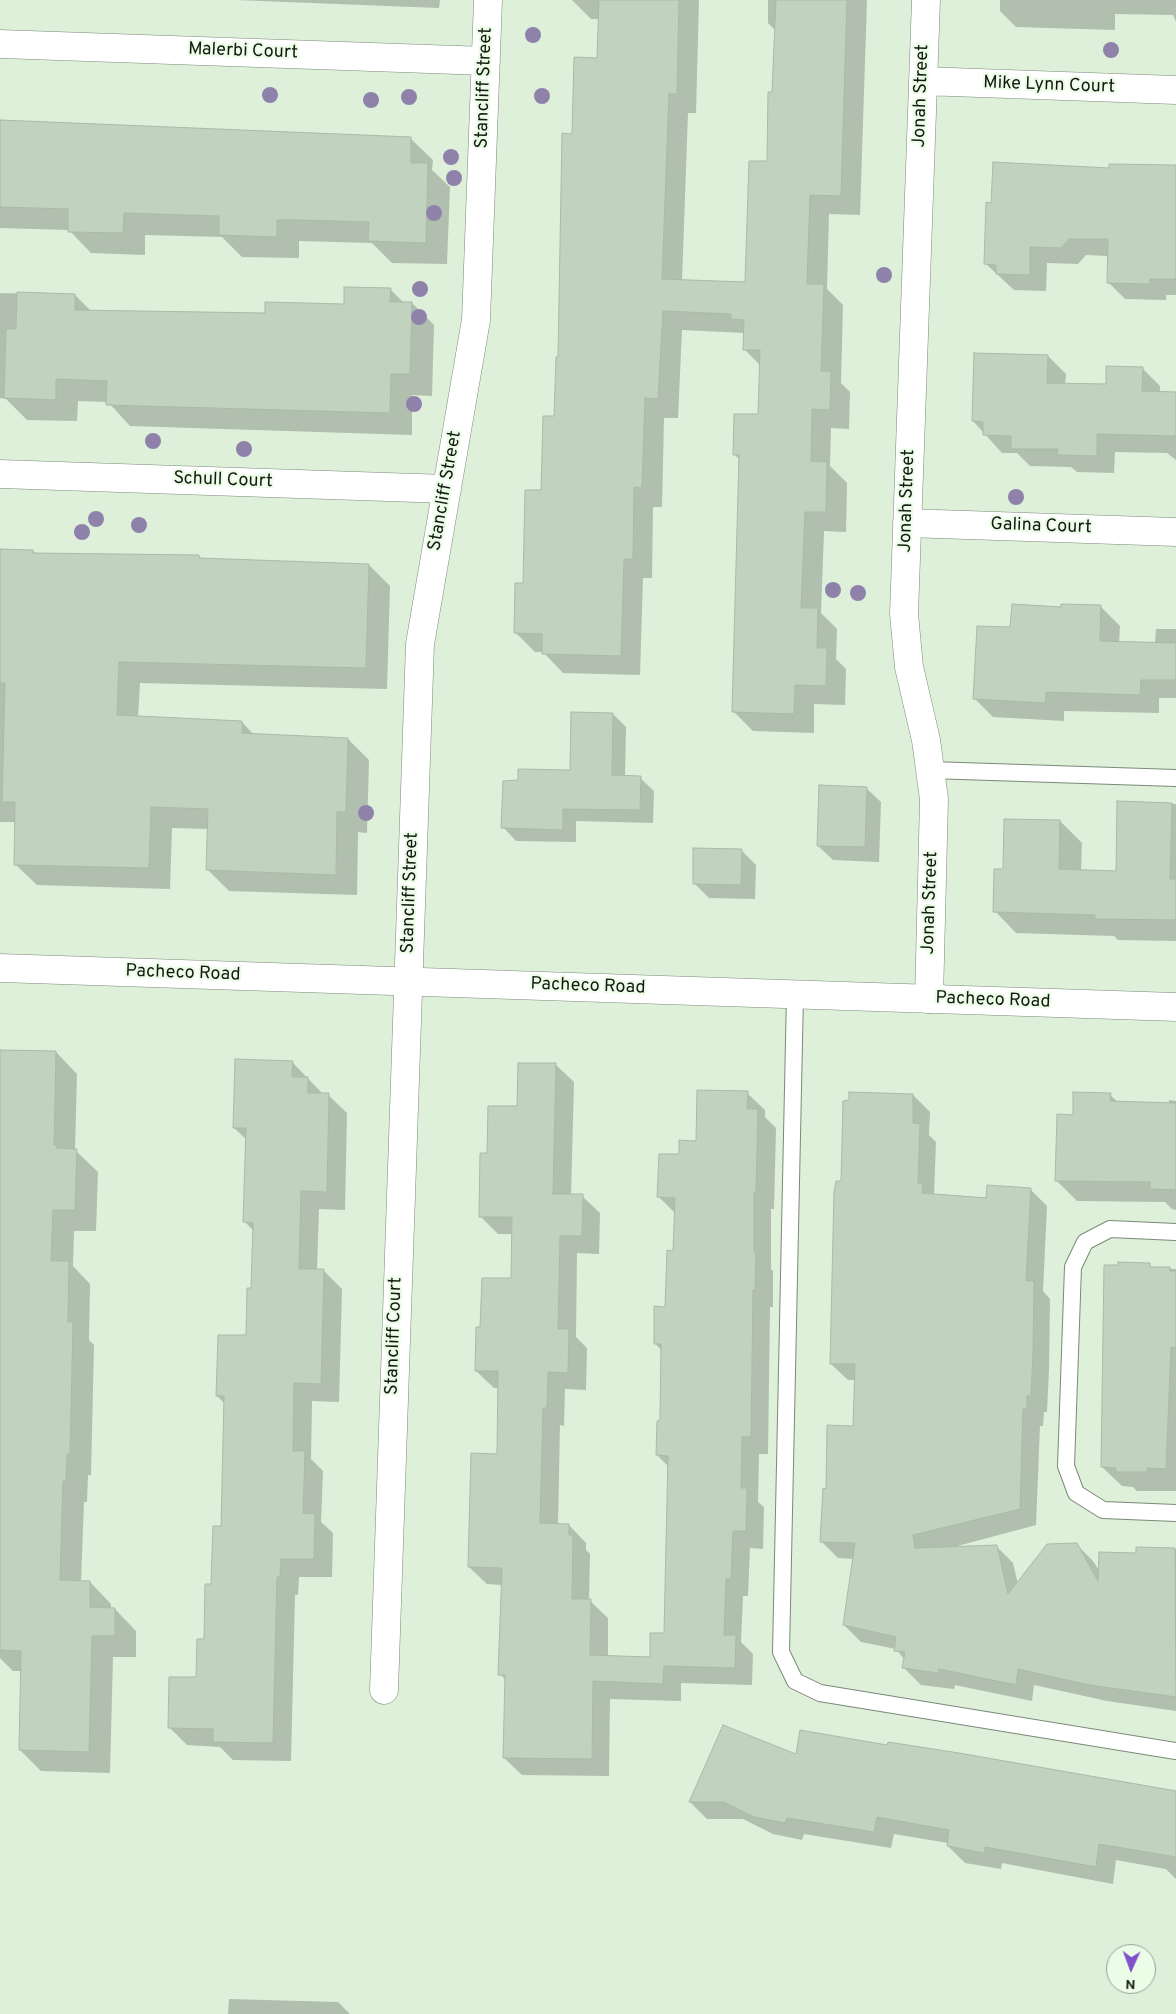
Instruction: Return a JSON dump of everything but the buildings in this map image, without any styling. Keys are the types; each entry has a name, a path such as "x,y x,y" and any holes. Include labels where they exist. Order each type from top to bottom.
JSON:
{"street":[{"name":"Stancliff Street","path":"407,982 420,644 476,320 488,0"},
{"name":"Jonah Street","path":"926,0 904,614 909,667 926,740 934,800 928,999"},
{"name":"Malerbi Court","path":"0,44 486,61"},
{"name":"Mike Lynn Court","path":"923,81 1176,90"},
{"name":"Schull Court","path":"0,474 447,489"},
{"name":"Galina Court","path":"907,522 1176,532"},
{"name":"Pacheco Road","path":"0,968 1176,1007"},
{"name":"Stancliff Court","path":"384,1690 407,982"}],"lane":[{"path":"930,770 1176,778"},
{"path":"796,994 781,1652 795,1681 820,1693 1176,1752"},
{"path":"1176,1232 1110,1229 1085,1242 1077,1258 1073,1267 1066,1466 1076,1493 1103,1510 1176,1513"}]}
